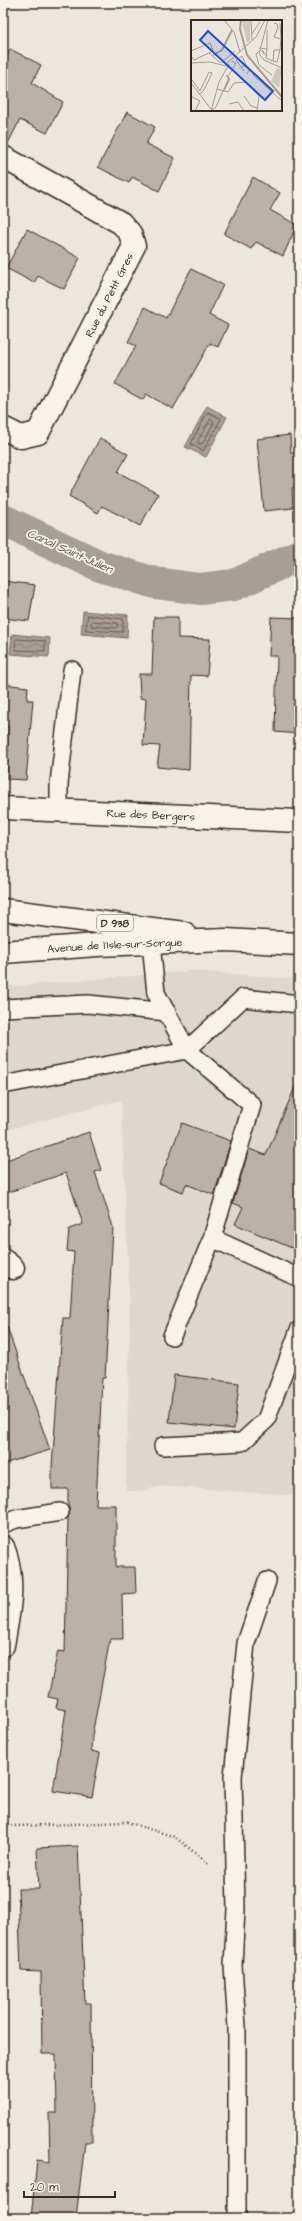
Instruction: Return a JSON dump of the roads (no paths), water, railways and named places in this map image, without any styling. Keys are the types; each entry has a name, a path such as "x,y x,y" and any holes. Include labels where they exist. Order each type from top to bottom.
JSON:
{"street":[{"name":"Rue du Petit Gres","path":"3,157 121,223 130,233 134,246 38,433 21,437 3,428"},
{"name":"Rue des Bergers","path":"3,808 58,809 299,821"},
{"name":"Avenue de l'Isle-sur-Sorgue","path":"3,910 152,927 226,940"},
{"name":"Avenue de l'Isle-sur-Sorgue","path":"3,952 226,940 299,944"},
{"path":"3,1548 11,1579 10,1609 3,1645"}],"lane":[{"path":"58,809 59,784 72,670"},
{"path":"151,944 156,993 187,1050 252,1105 212,1238 172,1336"},
{"path":"3,1085 187,1050 243,998 299,1004"},
{"path":"3,1008 88,1004 167,1012"},
{"path":"212,1238 299,1278"},
{"path":"162,1446 242,1442 266,1420 299,1330"},
{"path":"3,1524 16,1519 60,1512"},
{"path":"237,2218 237,2028 233,1965 236,1909 233,1777 246,1643 267,1581"}],"water":[{"path":"207,406 227,417 206,457 185,447"},
{"path":"83,611 128,615 127,638 81,634"},
{"path":"12,634 50,638 49,657 10,654"}],"waterway":[{"name":"Canal Saint-Julien","path":"3,520 100,566 155,583 200,589 234,585 299,555"}]}
